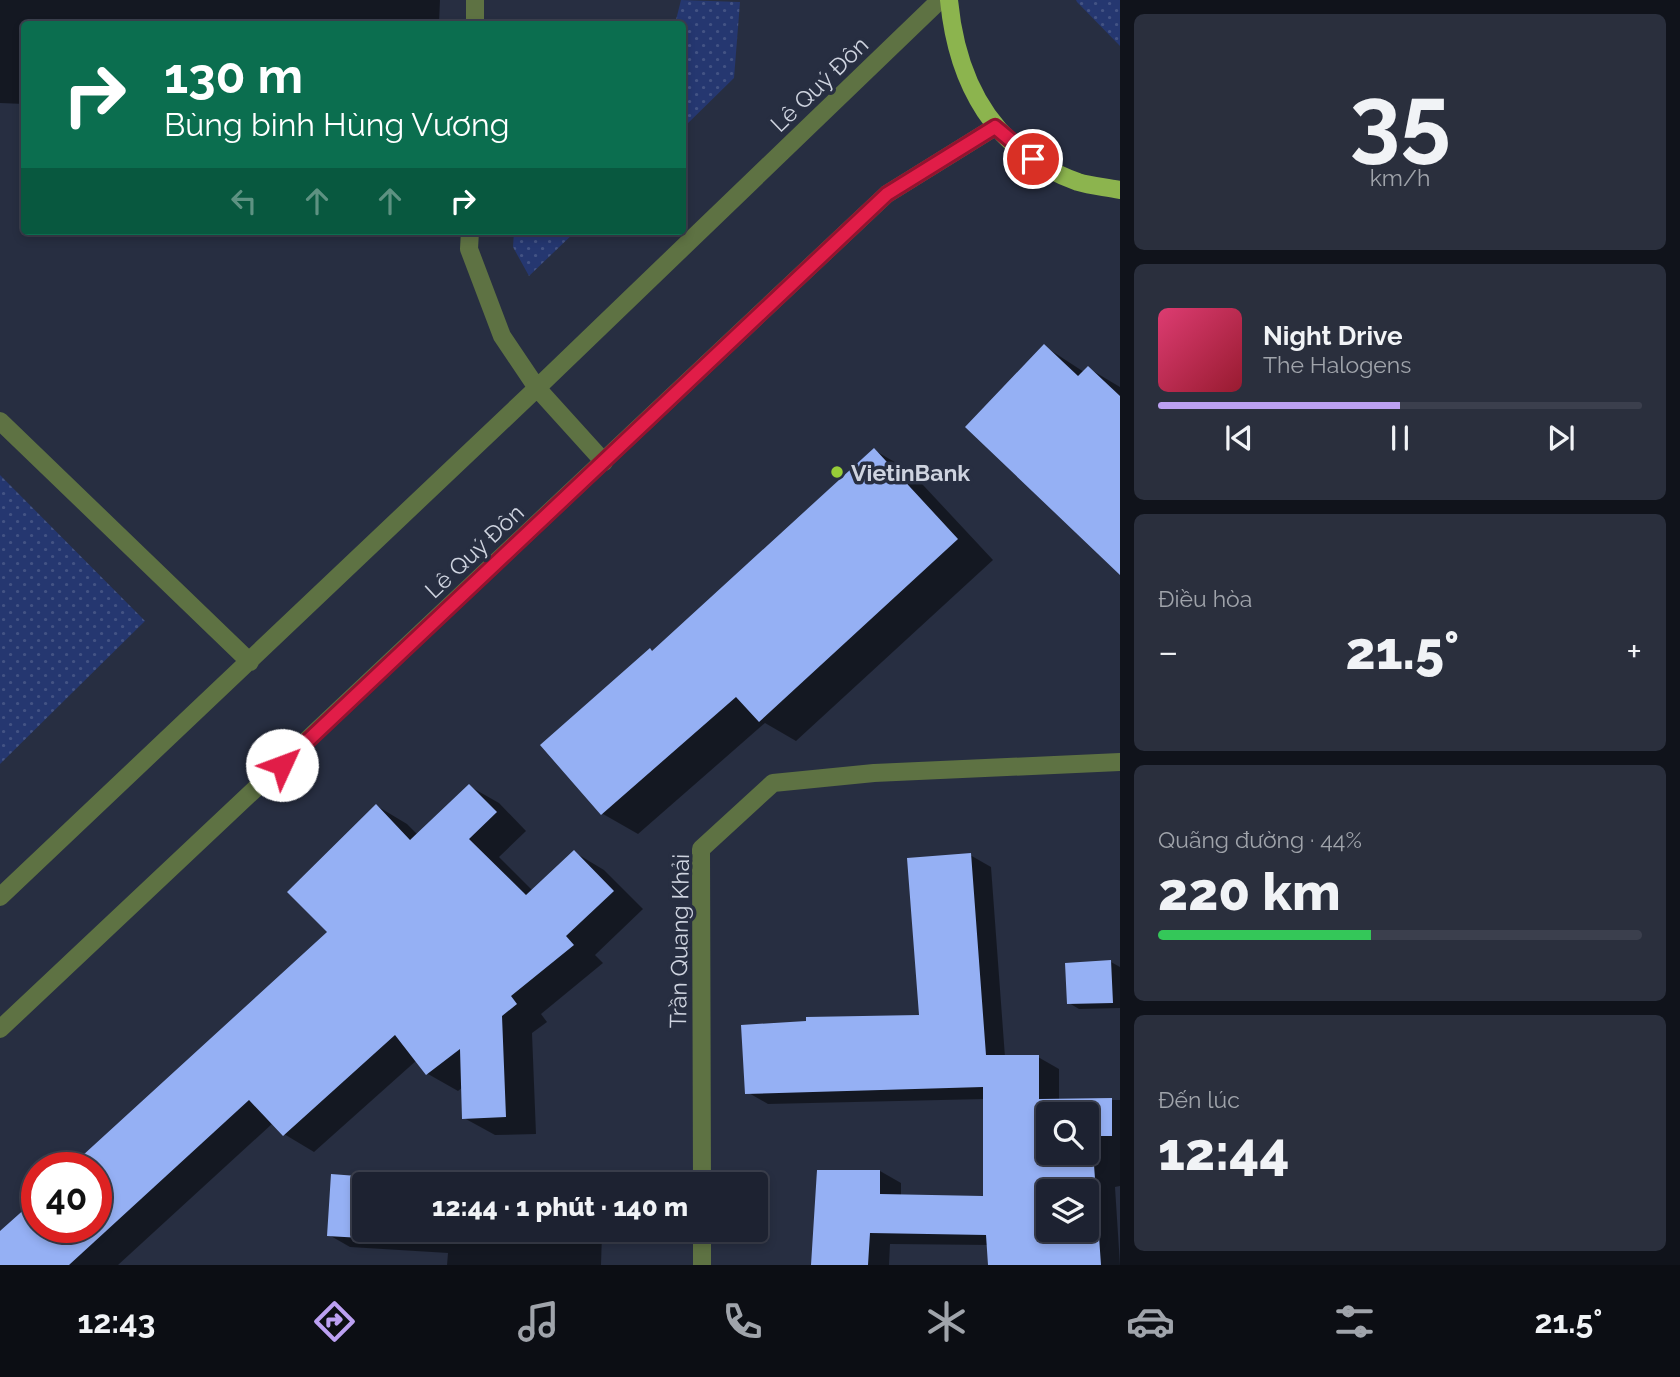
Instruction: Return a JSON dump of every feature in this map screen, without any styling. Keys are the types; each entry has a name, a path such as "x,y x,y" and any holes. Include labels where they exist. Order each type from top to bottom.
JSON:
{"main road":[{"path":"949,0 953,41 968,86 995,127 1033,159 1078,181 1120,190"}],"street":[{"path":"475,0 475,21"},
{"name":"Lê Quý Đôn","path":"0,897 250,662 940,0"},
{"name":"Lê Quý Đôn","path":"0,1029 887,194 995,127"},
{"path":"470,235 469,249 502,336 537,388 604,462"},
{"path":"0,421 250,662"},
{"name":"Trần Quang Khải","path":"702,1172 701,849 773,783 874,773 1120,762"},
{"path":"702,1242 702,1265"}],"shaded area":[{"path":"681,0 740,2 734,78 686,125 686,21 676,21"},
{"path":"1076,0 1120,0 1120,46 1077,2"},
{"path":"514,235 572,235 529,276 513,247"},
{"path":"0,475 145,621 0,764"}],"building":[{"path":"1044,344 1078,376 1088,366 1120,396 1120,575 965,427"},
{"path":"874,448 958,539 759,722 736,697 601,815 540,745 650,648 652,651"},
{"path":"469,784 497,812 469,839 526,895 574,850 614,891 566,936 574,945 511,996 517,1004 502,1016 506,1117 462,1119 460,1049 426,1075 395,1035 283,1136 249,1100 112,1226 112,1152 86,1152 327,932 287,892 376,804 410,840"},
{"path":"971,853 986,1055 1039,1055 1039,1099 1112,1098 1112,1136 1099,1136 1099,1102 1036,1102 1036,1165 1094,1165 1095,1179 1036,1179 1036,1242 1099,1242 1099,1236 1101,1265 988,1265 986,1235 870,1233 868,1265 811,1265 817,1170 880,1170 880,1194 983,1196 983,1087 745,1094 741,1025 806,1021 806,1017 919,1015 907,858"},
{"path":"1111,960 1113,1003 1067,1004 1065,963"},
{"path":"331,1174 352,1176 352,1237 327,1236"},
{"path":"21,1212 21,1243 93,1243 69,1265 0,1265 0,1231"}],"place":[{"name":"VietinBank","path":"837,472"}],"route":[{"path":"282,765 887,194 995,127 1033,159"}]}
